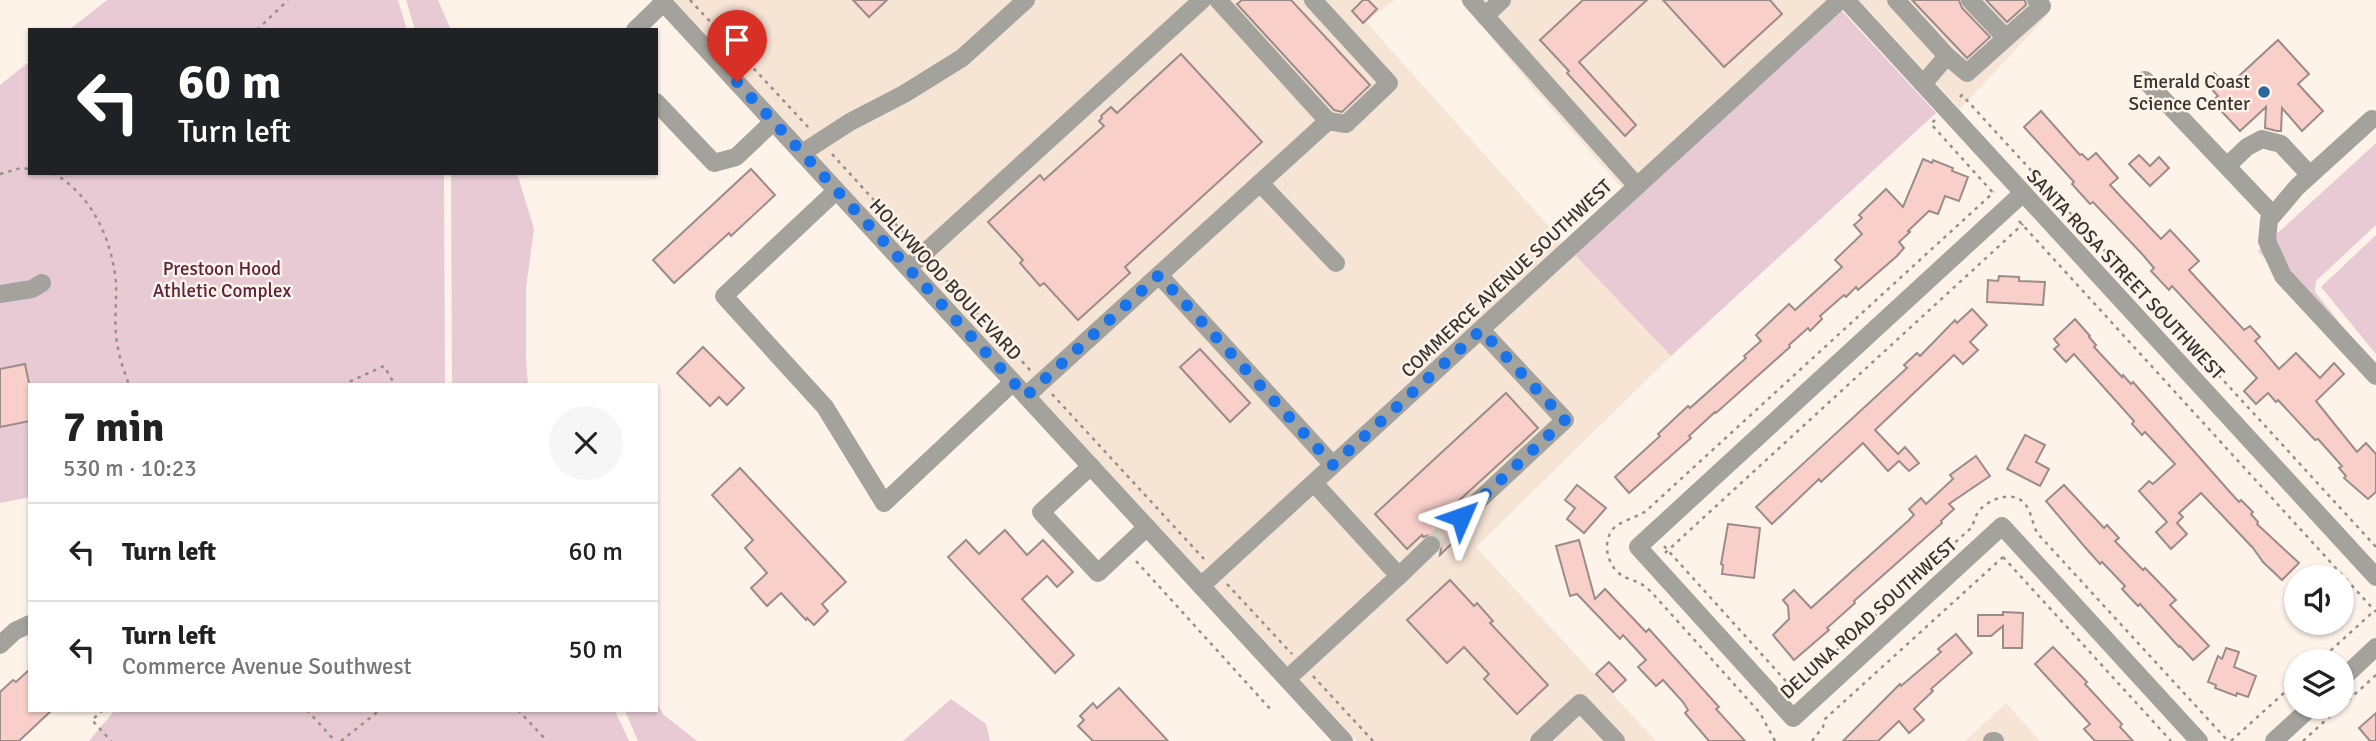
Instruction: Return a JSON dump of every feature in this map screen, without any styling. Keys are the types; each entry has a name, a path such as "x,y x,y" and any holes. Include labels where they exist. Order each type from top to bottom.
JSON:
{"street":[{"path":"802,153 850,122 904,94 962,58 1026,0"},
{"path":"908,268 1202,0"},
{"path":"1218,0 1328,121 1346,124 1389,83 1313,0"},
{"path":"1471,0 1637,186"},
{"path":"1485,16 1502,0"},
{"name":"COMMERCE AVENUE SOUTHWEST","path":"1201,586 1840,0"},
{"name":"SANTA ROSA STREET SOUTHWEST","path":"1846,0 2376,577"},
{"path":"1896,0 1967,74 2042,6 2036,0"},
{"path":"1970,0 2006,38"},
{"path":"637,28 662,1"},
{"name":"HOLLYWOOD BOULEVARD","path":"662,1 1344,741"},
{"path":"1923,84 1947,56"},
{"path":"2146,80 2273,215"},
{"path":"658,104 715,163 736,157 774,122"},
{"path":"2372,119 2310,175 2273,215 2269,220 2267,242 2283,276 2376,376"},
{"path":"1026,396 1328,121"},
{"path":"2227,166 2247,147 2262,139 2281,144 2310,175"},
{"path":"1260,183 1336,263"},
{"path":"836,191 724,296 825,407 884,503 1013,382"},
{"path":"1652,534 2023,193"},
{"path":"1159,275 1333,465"},
{"path":"0,294 32,289 42,283"},
{"path":"1461,517 1565,420 1481,330"},
{"path":"1091,466 1041,512 1098,573 1147,527"},
{"path":"1314,483 1399,576"},
{"path":"2002,526 2199,741"},
{"name":"DELUNA ROAD SOUTHWEST","path":"1652,534 1638,547 1793,718 2002,526"},
{"path":"1287,679 1431,545"},
{"path":"0,645 15,631 28,625"},
{"path":"2354,668 2376,647"},
{"path":"1539,741 1580,703 1616,741"},
{"path":"2274,741 2298,719"}],"path":[{"path":"259,28 288,0"},
{"path":"0,174 28,167"},
{"path":"56,175 82,197 94,214 107,243 116,283 118,348 128,383"},
{"path":"1775,741 1760,713 1654,595 1643,584 1622,576 1614,568 1608,559 1606,545 1610,534 1617,526 1646,511 2010,178"},
{"path":"1654,564 2039,210"},
{"path":"346,383 384,366 394,383"},
{"path":"1780,703 1972,527 1980,509 2000,497 2022,500 2038,534 2230,741 2284,693"},
{"path":"2002,526 2003,557 2171,741"},
{"path":"1652,534 1794,690"},
{"path":"1125,548 1273,712"},
{"path":"1812,741 1823,727 1825,719 2003,557"},
{"path":"2332,649 2376,609"},
{"path":"2354,694 2376,675"},
{"path":"101,712 92,720 111,741"},
{"path":"309,712 335,741"},
{"path":"341,741 377,712"},
{"path":"521,712 547,741"},
{"path":"2303,741 2327,719"}],"shaded area":[{"path":"674,0 1395,0 1366,22 1563,242 1202,573"},
{"path":"1460,0 1827,0 1622,188"},
{"path":"1859,0 2034,0 2048,15 1960,109"},
{"path":"1575,255 1671,356 1476,547 1656,741 1357,741 1214,586"},
{"path":"2006,703 2040,741 1965,741"}],"green space":[{"path":"107,0 398,0 406,28 72,28"},
{"path":"406,0 438,0 450,28 414,28"},
{"path":"1841,10 1936,113 1671,356 1575,255"},
{"name":"Prestoon Hood Athletic Complex","path":"28,63 28,175 444,175 445,383 28,383 28,497 0,503 0,85"},
{"path":"2376,143 2376,225 2316,281 2315,292 2376,368 2376,380 2258,251"},
{"path":"451,175 518,175 534,229 526,288 528,383 452,383"},
{"path":"2376,235 2376,354 2321,287"},
{"path":"951,699 986,724 990,741 903,741"},
{"path":"658,706 664,715 697,741 638,741 625,712 658,712"},
{"path":"113,712 615,712 629,741 89,741"}],"building":[{"path":"853,0 887,0 869,17"},
{"path":"1242,0 1291,0 1370,85 1342,112 1334,110 1237,4"},
{"path":"1363,0 1368,0 1377,9 1363,23 1352,11"},
{"path":"1583,0 1647,0 1579,62 1636,125 1625,136 1540,40"},
{"path":"1663,0 1770,0 1782,14 1724,67"},
{"path":"1912,0 1959,0 1962,8 1990,37 1967,58"},
{"path":"1986,0 2025,0 2026,5 2007,22"},
{"name":"Emerald Coast Science Center","path":"2278,40 2309,74 2298,84 2323,111 2302,131 2282,108 2281,131 2277,131 2265,128 2266,107 2240,131 2212,101 2218,96 2205,82 2214,73 2227,87"},
{"path":"1181,54 1262,142 1125,267 1130,273 1078,320 1044,283 1040,286 1020,263 1023,260 988,222 1040,175 1044,180 1104,126 1099,121 1111,107 1117,113"},
{"path":"2041,111 2080,155 2088,160 2096,153 2118,178 2110,185 2161,239 2170,230 2199,261 2189,270 2244,330 2250,326 2260,337 2255,341 2279,369 2296,353 2320,378 2334,363 2344,374 2316,401 2357,452 2366,443 2376,454 2376,492 2368,499 2344,478 2346,476 2339,468 2342,466 2278,400 2276,402 2268,393 2256,404 2244,391 2257,378 2172,286 2169,290 2151,271 2154,268 2143,255 2093,202 2090,204 2072,184 2074,182 2024,127"},
{"path":"2139,155 2150,166 2159,157 2169,168 2150,186 2129,164"},
{"path":"1923,159 1953,168 1952,171 1968,177 1959,201 1945,196 1938,214 1929,211 1899,242 1904,248 1897,256 1858,290 1856,287 1846,297 1844,295 1820,316 1822,319 1810,331 1808,328 1629,493 1615,477 1688,406 1690,408 1746,358 1744,356 1761,341 1756,335 1789,304 1795,310 1842,267 1835,260 1862,234 1854,225 1862,218 1859,215 1886,189 1903,207"},
{"path":"751,169 775,195 674,283 653,260"},
{"path":"1999,276 2019,277 2019,281 2045,282 2043,305 1987,302 1988,280 1998,281"},
{"path":"1972,309 1987,325 1970,342 1978,350 1963,364 1954,355 1875,430 1898,454 1905,447 1919,463 1909,471 1899,461 1888,471 1863,443 1821,482 1819,479 1772,524 1756,507 1907,368 1904,365 1917,353 1920,356 1955,320 1957,323"},
{"path":"2075,319 2090,336 2096,345 2094,347 2122,377 2123,375 2131,384 2133,382 2239,502 2241,500 2253,512 2251,514 2257,524 2299,563 2284,565 2282,580 2201,493 2179,513 2183,517 2177,523 2187,534 2171,549 2156,532 2167,522 2139,491 2149,481 2153,484 2175,464 2145,432 2142,435 2132,424 2134,421 2074,354 2066,362 2054,349 2059,345 2054,339"},
{"path":"703,347 744,388 727,405 719,397 710,406 677,373"},
{"path":"1200,349 1250,403 1230,422 1180,367"},
{"path":"25,364 29,383 28,421 0,427 0,369"},
{"path":"1506,393 1538,428 1452,507 1452,524 1458,528 1470,526 1440,555 1442,542 1433,534 1422,535 1407,549 1375,514"},
{"path":"2025,435 2045,445 2036,462 2049,469 2040,486 2007,469"},
{"path":"1976,456 1990,476 1949,504 1954,509 1942,523 1854,601 1855,603 1827,628 1829,630 1794,660 1773,635 1789,619 1788,606 1783,600 1794,590 1811,608 1914,515 1909,509 1921,498 1926,504 1953,479 1950,475"},
{"path":"740,468 846,582 822,604 828,611 814,625 781,593 767,606 751,588 767,573 745,548 753,540 712,495"},
{"path":"1577,485 1606,508 1584,533 1567,519 1575,508 1565,500"},
{"path":"2064,485 2104,528 2107,525 2119,538 2115,541 2176,600 2170,605 2209,646 2193,660 2140,604 2138,606 2122,589 2125,586 2102,562 2100,564 2046,501"},
{"path":"1728,524 1760,528 1754,578 1722,574 1721,564"},
{"path":"1005,530 1027,555 1043,540 1073,572 1057,587 1047,576 1022,599 1074,655 1055,673 948,557 966,540 979,554"},
{"path":"1579,540 1595,599 1605,589 1646,632 1649,629 1719,707 1716,709 1745,741 1709,741 1685,713 1688,710 1683,702 1663,680 1656,686 1638,667 1646,660 1623,635 1620,639 1577,594 1570,596 1556,546"},
{"path":"1450,580 1474,606 1477,603 1493,621 1490,623 1548,685 1517,714 1484,679 1489,674 1464,647 1447,663 1407,620"},
{"path":"2003,612 2023,613 2022,648 2003,648 2003,626 1991,636 1978,636 1978,615 2003,615"},
{"path":"1956,634 1972,653 1931,689 1933,691 1914,709 1924,720 1909,733 1899,721 1878,741 1843,741 1900,684 1901,686 1941,652 1938,649"},
{"path":"2053,647 2087,682 2085,684 2122,724 2120,727 2133,741 2095,741 2084,729 2090,724 2035,664"},
{"path":"2226,648 2239,652 2234,667 2256,676 2248,697 2237,693 2236,696 2215,688 2216,685 2208,682 2218,656 2222,659"},
{"path":"1609,662 1626,680 1613,692 1596,674"},
{"path":"28,671 28,712 50,712 19,741 0,741 0,692 13,680 16,682"},
{"path":"1119,688 1168,741 1093,741 1078,726 1084,720 1080,716 1093,703 1097,708"},
{"path":"2376,713 2376,741 2370,741 2359,728"}],"tunnel":[{"path":"1431,545 1461,517"}],"place":[{"name":"Emerald Coast Science Center","path":"2264,92"}],"route":[{"path":"737,82 1026,396 1159,275 1333,465 1481,330 1565,420 1461,517"}]}
